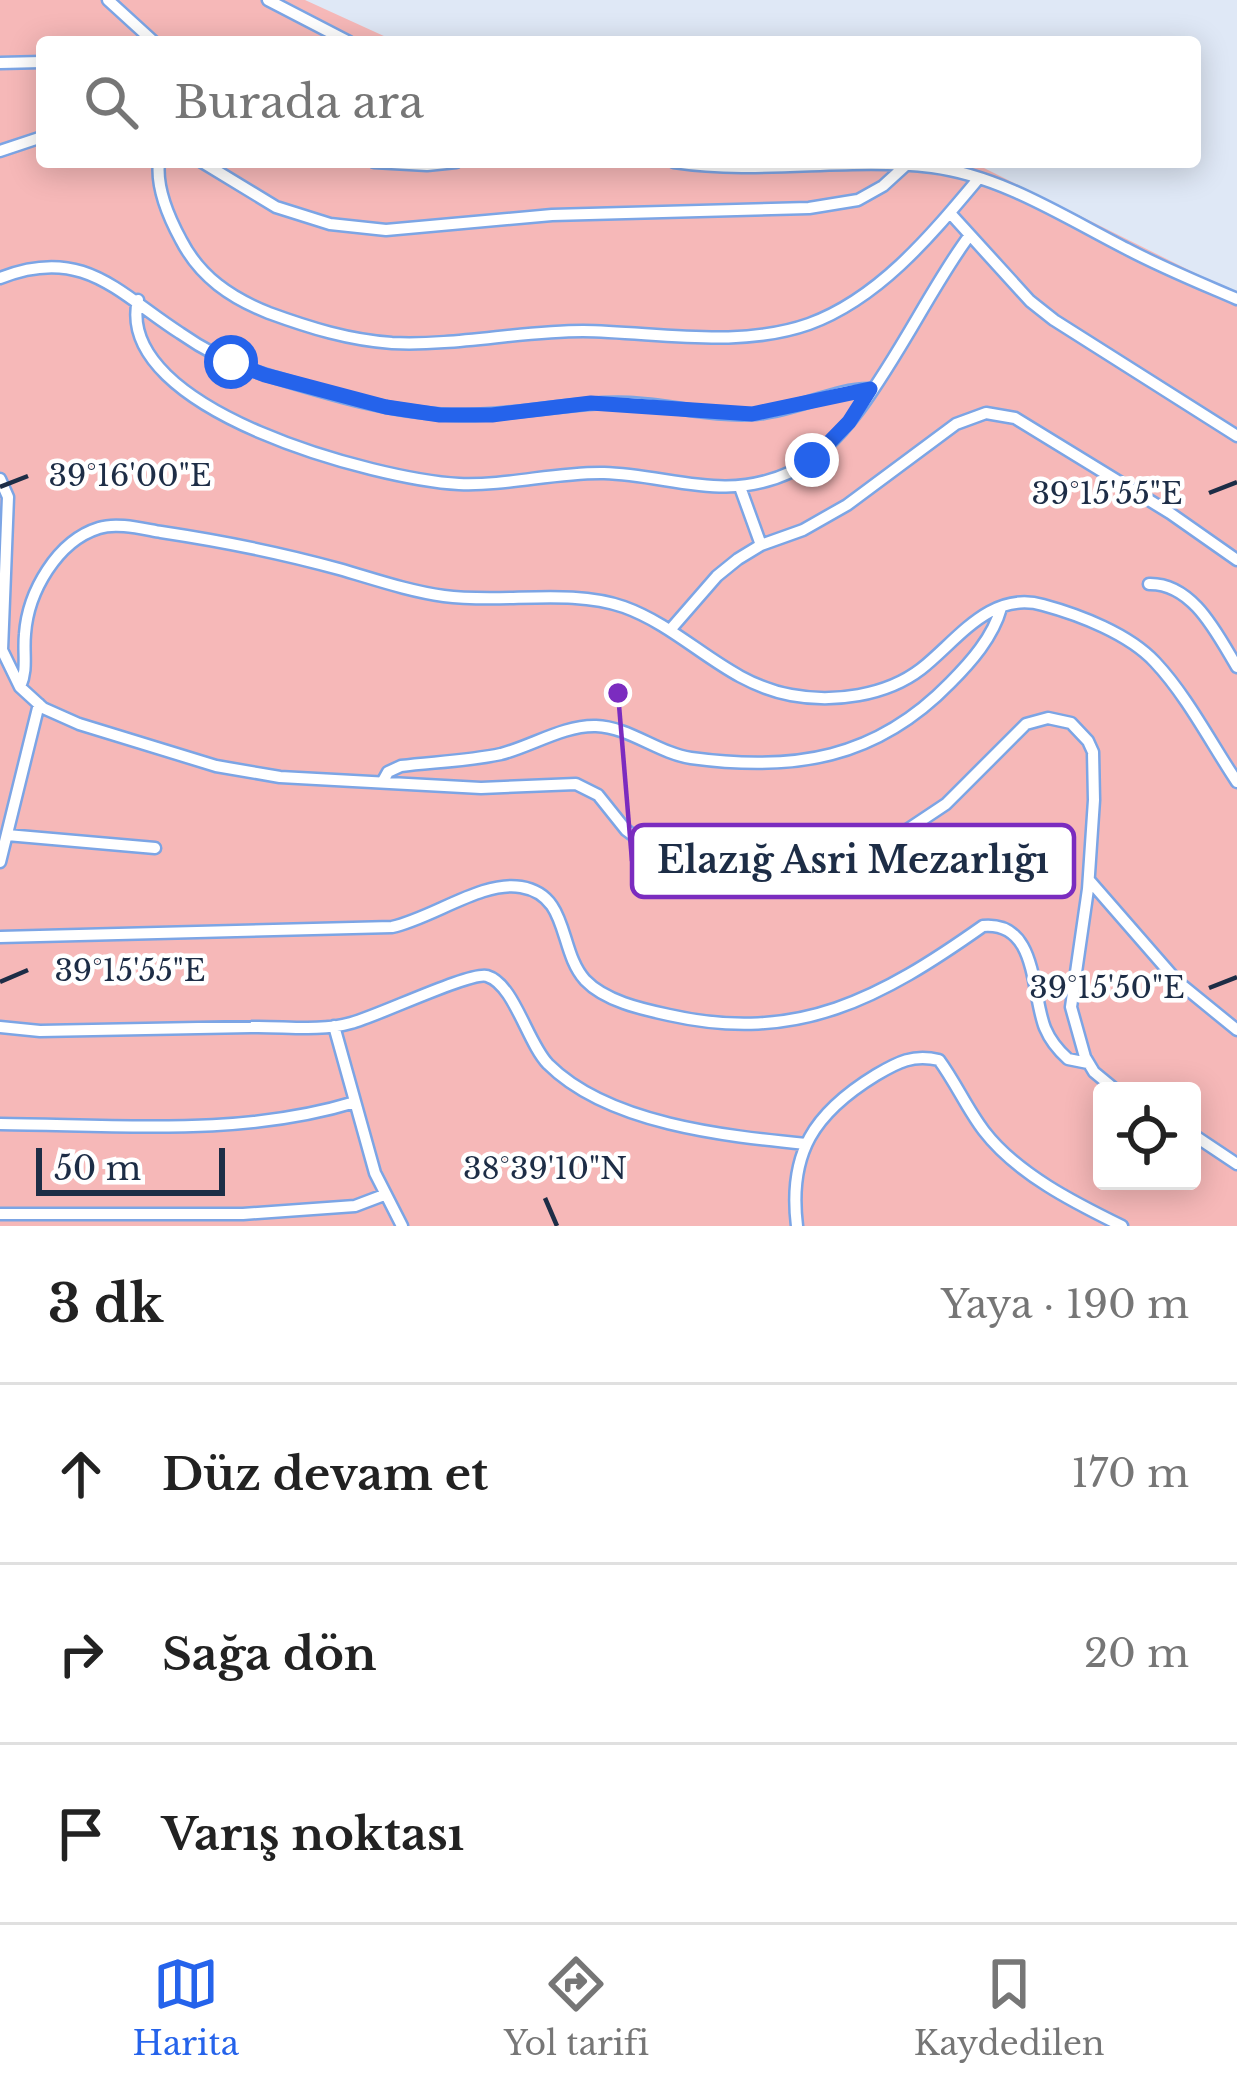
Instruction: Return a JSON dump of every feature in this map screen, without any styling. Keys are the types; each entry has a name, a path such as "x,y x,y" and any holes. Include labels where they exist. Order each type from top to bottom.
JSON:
{"lane":[{"path":"108,0 147,36"},
{"path":"268,0 337,36"},
{"path":"0,63 36,62"},
{"path":"0,151 36,139"},
{"path":"158,168 161,189 186,250 230,295 301,325 394,343 543,332 736,337 781,332 823,319 861,298 950,213 979,178"},
{"path":"212,168 276,207 330,224 386,230 552,215 809,208 858,200 884,186 903,168"},
{"path":"747,168 796,168"},
{"path":"923,168 979,178 1237,299"},
{"path":"950,213 1030,301 1054,320 1237,436"},
{"path":"138,300 138,329 151,355 161,371 191,397 356,467 460,484 593,473 692,487 740,487 789,473 812,460 849,422 970,235"},
{"path":"0,278 29,270 67,269 105,280 199,345 265,375 386,407 440,415 492,415 591,403 752,414 870,389"},
{"path":"670,630 717,577 760,545 803,530 847,505 956,424 986,413 1015,418 1237,560"},
{"path":"0,479 8,497 2,650 20,687 38,704 116,738 216,766 280,777 481,788 576,784 598,795 639,842 670,859 728,867 801,863 852,854 901,834 946,804 1026,724 1060,719 1081,731 1093,752 1089,880 1071,988 1074,1025 1088,1063 1108,1082"},
{"path":"740,487 760,545"},
{"path":"20,687 26,673 25,635 41,583 68,544 107,526 232,544 442,595 510,601 580,596 622,606 670,630 754,685 794,696 836,698 900,681 920,670 975,618 1001,608 1040,603 1142,650 1166,675 1237,782"},
{"path":"1149,584 1181,592 1214,629 1237,668"},
{"path":"383,781 388,772 401,766 502,753 567,730 595,726 619,730 661,751 699,759 770,763 841,753 875,741 920,712 982,646 1001,608"},
{"path":"0,862 38,704"},
{"path":"7,835 154,848"},
{"path":"1089,880 1177,981 1237,1030"},
{"path":"0,938 392,927 434,915 481,891 522,887 553,905 571,958 598,991 685,1019 769,1024 813,1018 865,1000 983,926 994,925 1012,932 1024,946 1046,1031 1068,1059 1088,1063"},
{"path":"0,1028 334,1027 395,1009 466,976 483,974 501,983 530,1042 547,1062 583,1091 620,1108 703,1131 806,1144"},
{"path":"334,1027 384,1196 402,1226"},
{"path":"797,1226 794,1189 806,1144 824,1115 860,1085 903,1060 939,1060 982,1129 1009,1157 1082,1207 1122,1226"},
{"path":"0,1124 246,1124 300,1117 355,1102"},
{"path":"1201,1140 1237,1164"},
{"path":"0,1214 243,1214 355,1206 384,1196"}],"shaded area":[{"path":"0,0 305,0 384,36 36,36 36,168 984,168 1237,294 1237,1226 0,1226"}],"place":[{"name":"Elazığ Asri Mezarlığı","path":"618,693"}],"route":[{"path":"231,362 386,407 440,415 492,415 591,403 752,414 870,389 849,422 812,460"}]}
